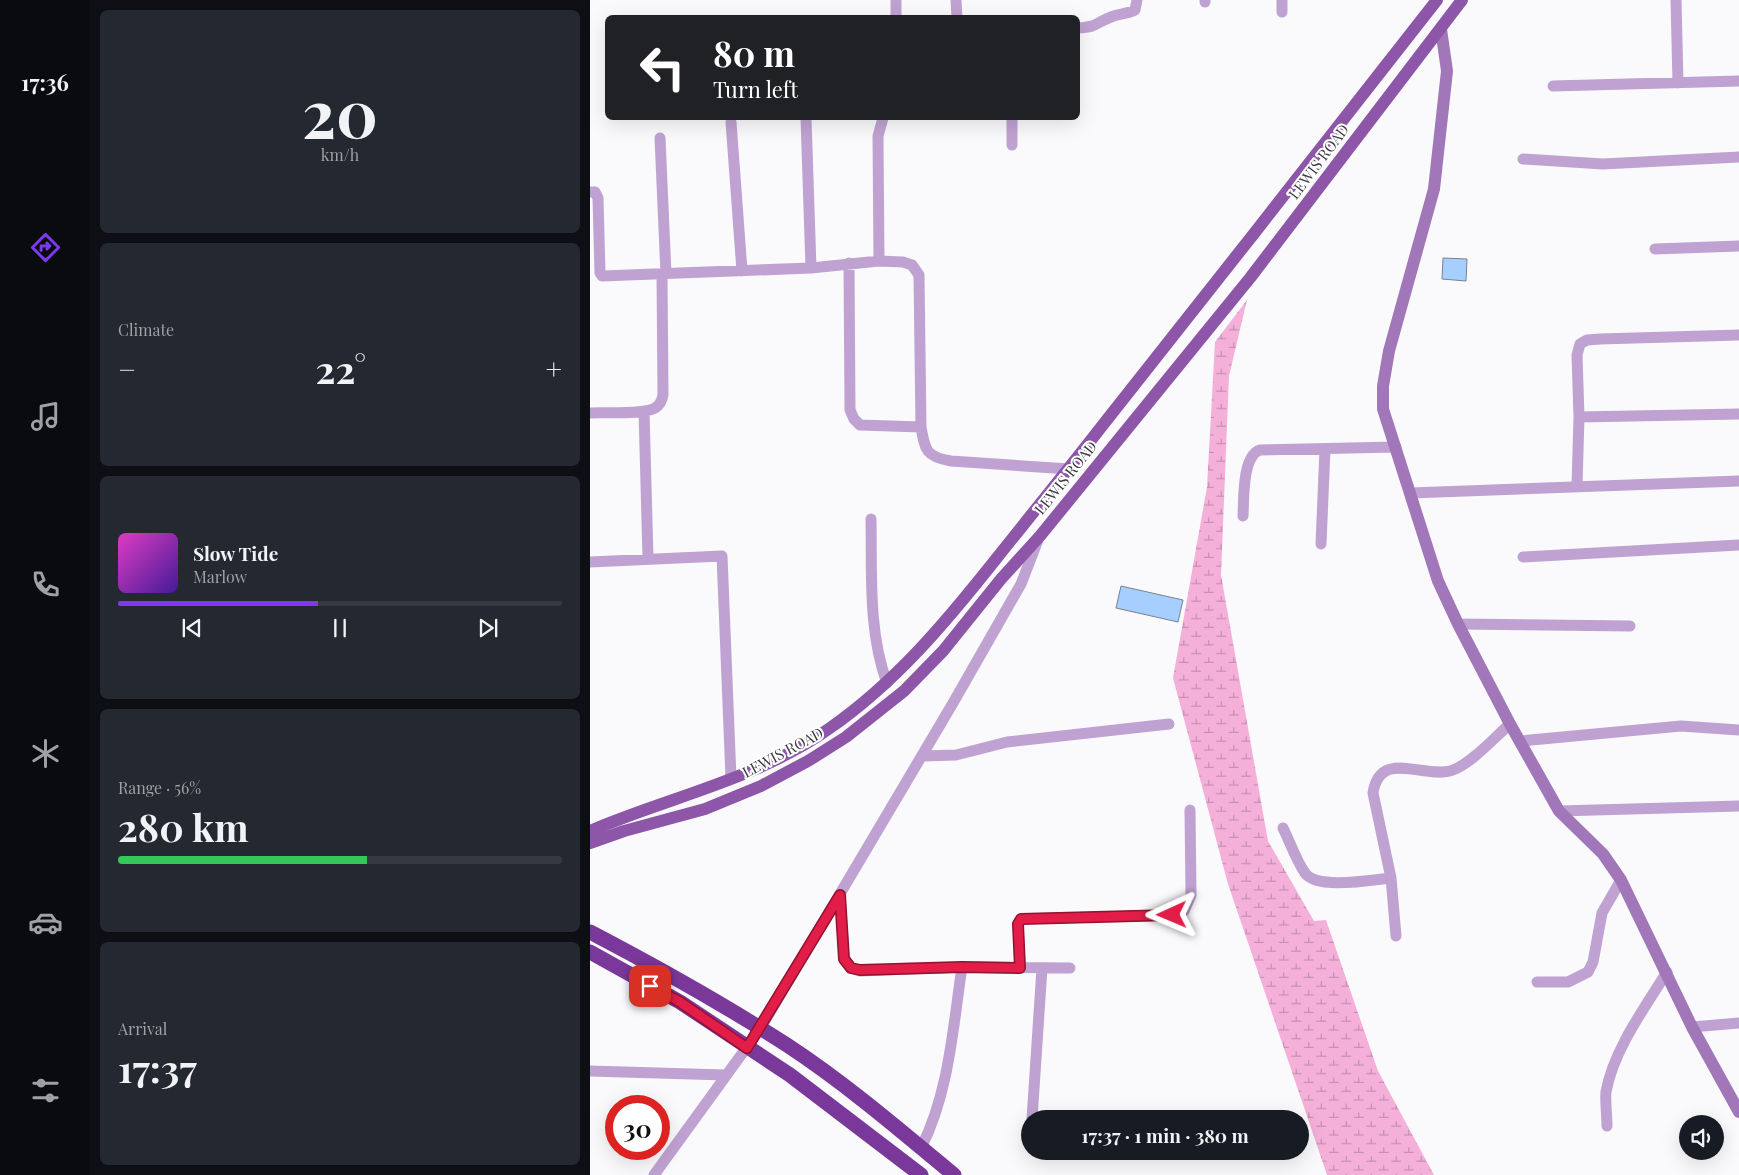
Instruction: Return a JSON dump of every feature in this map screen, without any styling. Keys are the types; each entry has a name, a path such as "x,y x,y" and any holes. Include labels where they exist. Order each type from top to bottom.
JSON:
{"highway":[{"path":"590,932 676,978 796,1052 922,1148 954,1175"},
{"path":"590,952 680,1002 790,1076 921,1175"}],"main road":[{"name":"LEWIS ROAD","path":"590,831 731,778 798,748 827,731 887,684 932,637 1069,469 1437,0"},
{"name":"LEWIS ROAD","path":"590,844 624,831 705,808 753,789 808,761 846,737 904,691 936,658 1040,536 1250,278 1442,29 1462,0"},
{"path":"1369,87 1388,98"}],"street":[{"path":"896,0 896,15"},
{"path":"956,0 957,15"},
{"path":"1080,28 1098,26 1111,17 1135,10 1137,0"},
{"path":"1282,0 1282,12"},
{"path":"1676,0 1678,83"},
{"path":"1442,29 1447,71 1434,189 1389,351 1383,386 1383,409 1438,581 1458,624 1510,724 1559,811 1603,854 1621,880 1692,1027 1739,1112"},
{"path":"1553,86 1739,81"},
{"path":"806,120 811,268"},
{"path":"878,261 878,136 882,120"},
{"path":"1012,120 1012,145"},
{"path":"731,122 742,271"},
{"path":"590,413 653,409 661,403 663,395 664,274 660,138"},
{"path":"1523,159 1603,164 1739,158"},
{"path":"590,192 595,192 598,198 600,273 602,276 811,268 878,261 902,262 912,265 919,275 921,427 924,447 929,454 939,459 1069,469"},
{"path":"1655,250 1739,246"},
{"path":"849,264 850,410 854,419 860,425 921,427"},
{"path":"1577,486 1579,417 1577,355 1580,344 1587,340 1739,335"},
{"path":"644,410 648,558"},
{"path":"1579,417 1739,414"},
{"path":"1243,516 1248,466 1253,452 1396,447"},
{"path":"1321,544 1325,449"},
{"path":"1411,493 1739,481"},
{"path":"871,519 874,624 882,670 887,684"},
{"path":"654,1175 760,1029 923,756 1021,584 1040,536"},
{"path":"1523,557 1739,545"},
{"path":"590,562 716,554 723,559 731,778"},
{"path":"1458,624 1630,626"},
{"path":"923,756 956,755 1007,742 1169,724"},
{"path":"1396,936 1391,878 1373,793 1375,781 1382,772 1397,768 1449,771 1462,765 1510,724"},
{"path":"1520,741 1681,726 1739,730"},
{"path":"1559,811 1739,806"},
{"path":"1020,968 1018,924 1021,919 1172,915 1184,911 1191,895 1190,810"},
{"path":"1283,828 1305,873 1314,881 1391,878"},
{"path":"1537,982 1568,982 1588,972 1593,962 1602,914 1621,880"},
{"path":"840,895 844,959 851,968 860,970 962,967 1070,968"},
{"path":"922,1148 933,1126 940,1100 962,967"},
{"path":"1033,1110 1042,968"},
{"path":"1607,1126 1606,1092 1614,1066 1639,1015 1666,972"},
{"path":"1692,1027 1739,1023"},
{"path":"590,1071 725,1075"}],"green space":[{"path":"1247,300 1229,376 1221,575 1268,841 1314,921 1326,920 1378,1071 1434,1175 1327,1175 1309,1122 1309,1110 1305,1110 1228,884 1173,678 1207,487 1215,342"}],"building":[{"path":"1443,258 1467,259 1466,281 1442,279"},
{"path":"1121,586 1183,600 1178,622 1116,608"}],"route":[{"path":"650,986 680,1002 747,1048 840,895 844,959 846,965 860,970 962,967 1020,968 1018,924 1021,919 1028,917 1172,915"}]}
